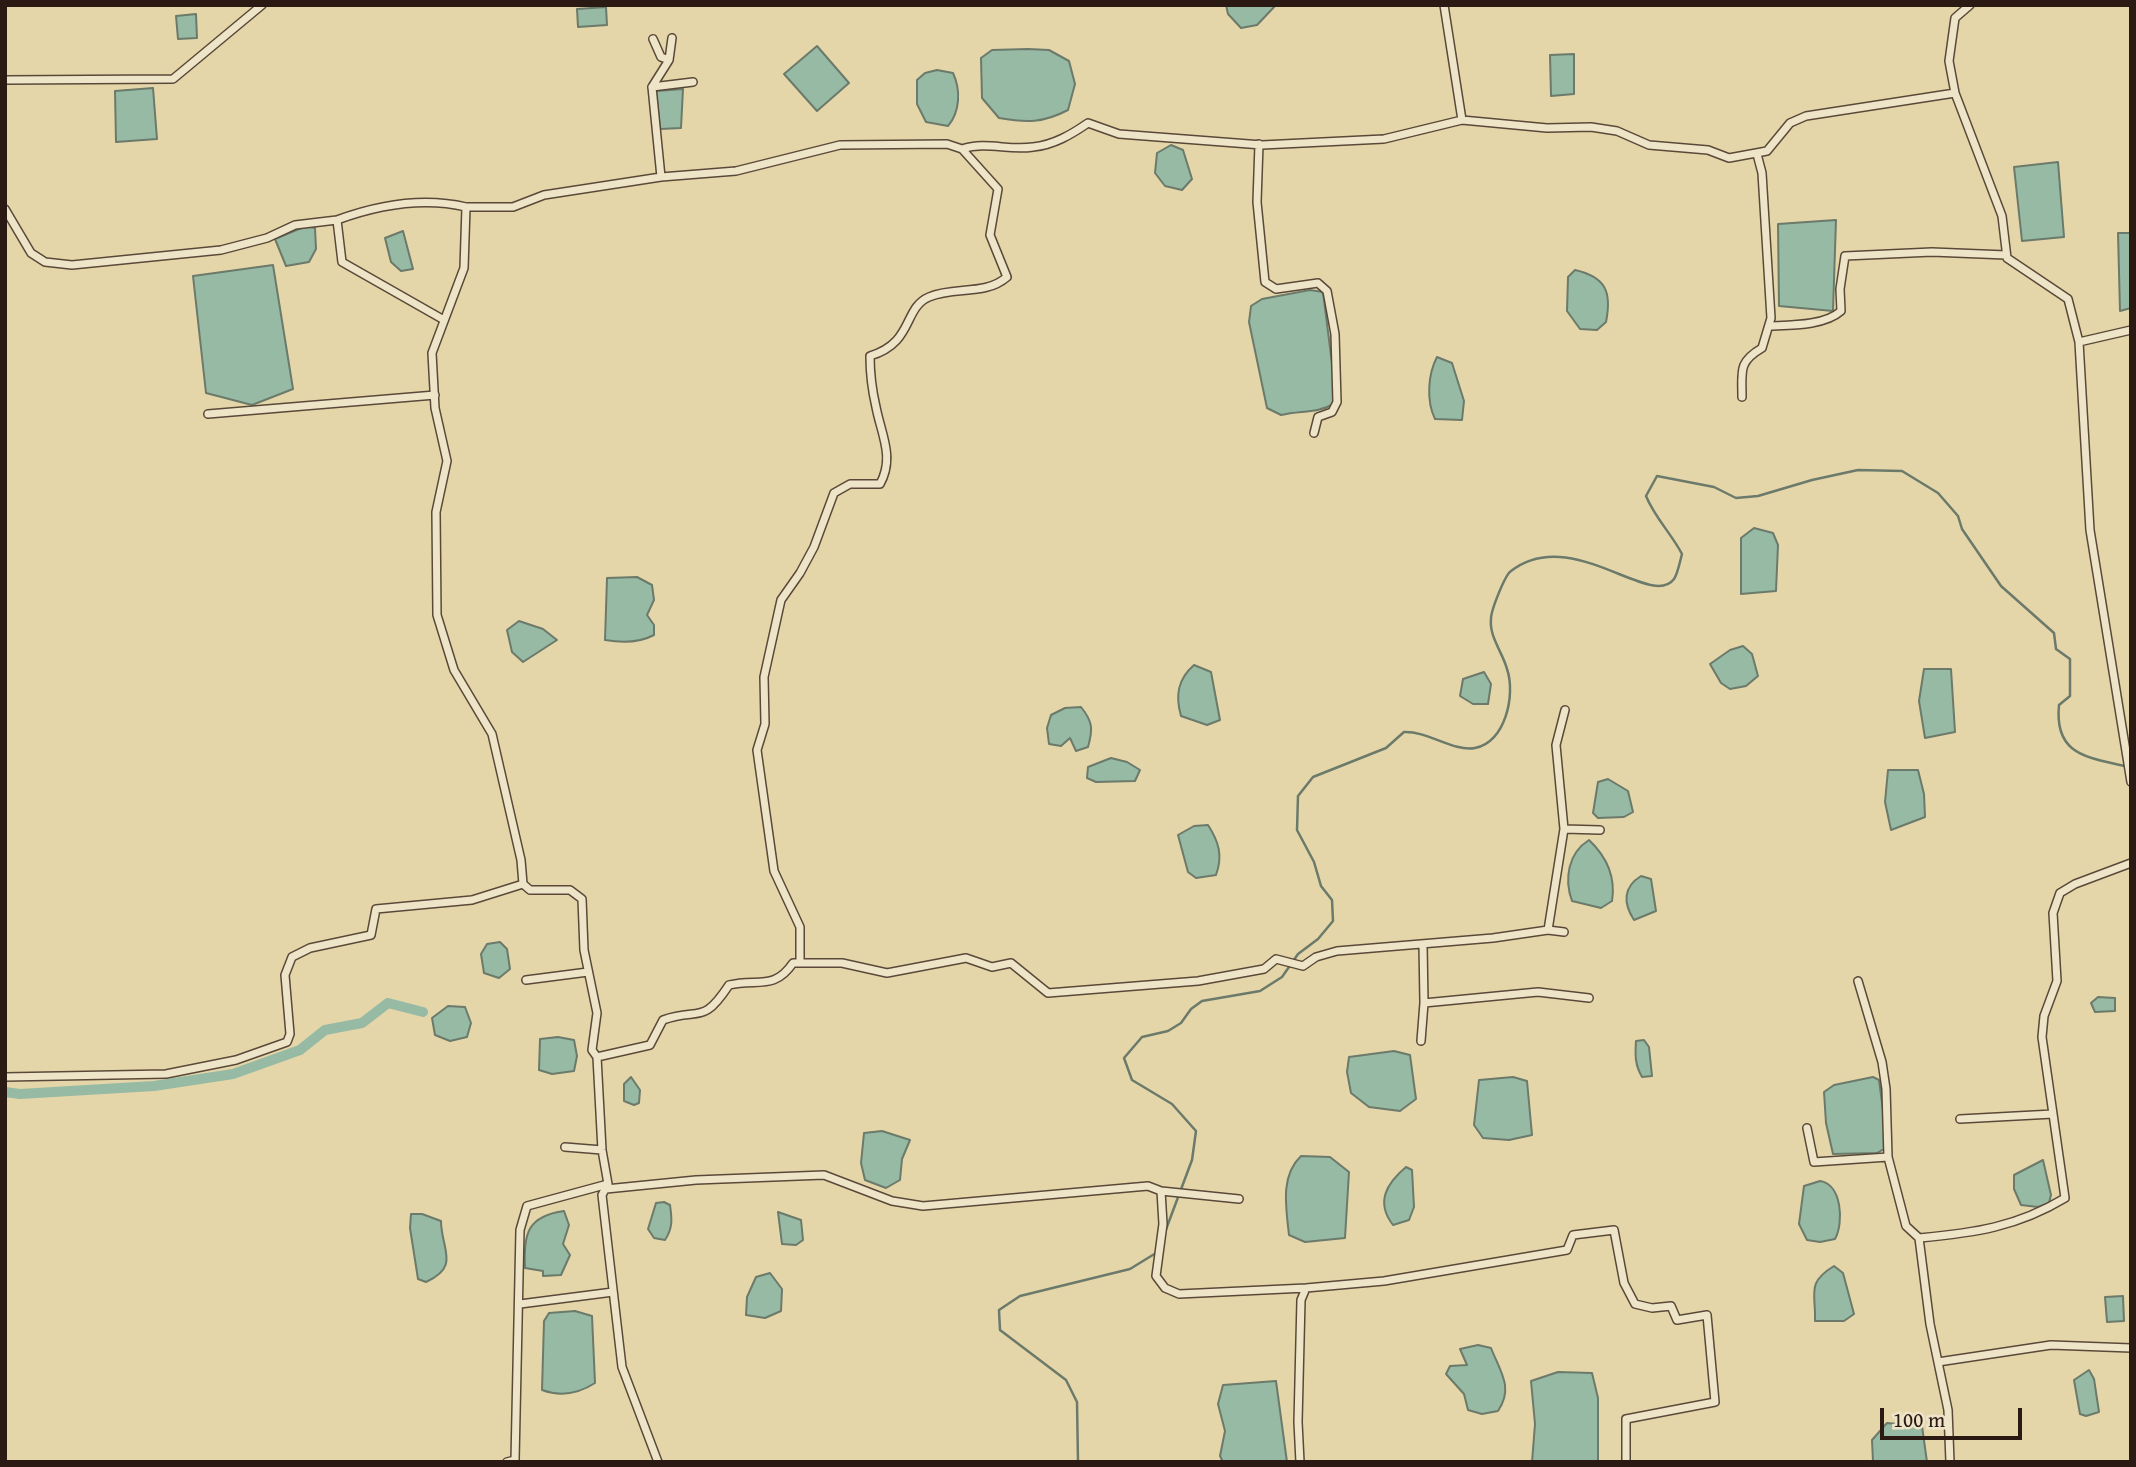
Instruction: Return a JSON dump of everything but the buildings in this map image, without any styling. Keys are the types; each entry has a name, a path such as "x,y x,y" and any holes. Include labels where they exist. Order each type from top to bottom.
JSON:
{"street":[{"path":"5,80 173,79 262,5"},
{"path":"1444,5 1462,120"},
{"path":"1970,5 1955,18 1949,61 1955,93 2002,216 2007,255"},
{"path":"661,177 652,87 669,60 672,38"},
{"path":"653,39 661,57 669,60"},
{"path":"652,87 693,82"},
{"path":"962,149 981,143 1032,148 1066,138 1088,123 1119,135 1259,144 1384,139 1462,120 1528,127 1591,127 1617,131 1650,145 1708,150 1729,158 1768,151 1790,123 1806,117 1955,93"},
{"path":"5,209 31,253 45,262 72,265 222,250 267,238 295,225 337,220 363,211 406,203 446,202 466,207 513,207 544,195 661,177 736,171 840,145 947,144 962,149 998,189 990,235 1007,276 997,286 928,297 916,308 892,348 870,356 876,410 886,450 885,473 880,484 850,484 834,493 814,547 800,573 780,600 764,677 765,724 757,750 759,779 774,871 800,927 800,962"},
{"path":"1259,144 1257,202 1265,282 1276,289 1318,283 1327,292 1329,301 1335,334 1337,402 1332,412 1318,417 1314,433"},
{"path":"1742,397 1743,367 1748,355 1762,348 1771,318 1762,173 1757,154"},
{"path":"466,207 464,268 432,353 435,396 447,461 436,512 437,615 454,670 492,734 511,815 523,884 530,890 570,890 582,899 588,972 597,1013 592,1049 597,1057 602,1150 607,1186 602,1195 622,1367 659,1462"},
{"path":"337,220 342,262 444,320"},
{"path":"1769,326 1806,323 1834,317 1841,312 1840,289 1845,256 1932,253 2007,255 2068,299 2079,342 2090,530 2129,751 2131,782"},
{"path":"2079,342 2131,330"},
{"path":"208,414 435,396"},
{"path":"1548,929 1564,829 1556,745 1565,710"},
{"path":"1564,829 1600,830"},
{"path":"1919,1238 1980,1232 2036,1216 2065,1198 2042,1037 2044,1016 2057,981 2053,913 2060,893 2075,884 2131,863"},
{"path":"5,1077 166,1074 236,1060 287,1042 290,1034 285,975 292,957 310,948 371,935 376,909 472,900 523,884"},
{"path":"597,1057 650,1045 663,1020 675,1016 702,1014 717,1004 729,985 744,981 764,984 785,976 793,963 800,962 842,963 887,973 966,958 992,967 1011,963 1048,993 1198,981 1264,970 1276,959 1303,966 1316,957 1337,951 1548,929 1564,932"},
{"path":"1421,1041 1424,1003 1423,944"},
{"path":"526,980 588,972"},
{"path":"1858,981 1882,1062 1886,1089 1888,1157 1906,1226 1919,1238 1948,1410 1950,1462"},
{"path":"1424,1003 1538,992 1589,998"},
{"path":"1960,1119 2053,1114"},
{"path":"1807,1128 1814,1162 1888,1157"},
{"path":"565,1147 602,1150"},
{"path":"507,1462 515,1460 520,1230 527,1206 607,1186 824,1175 892,1201 923,1206 986,1203 1128,1186 1239,1199"},
{"path":"1161,1191 1163,1224 1156,1276 1165,1288 1179,1294 1384,1281 1567,1250 1573,1235 1614,1230 1624,1283 1635,1304 1652,1308 1671,1306 1677,1321 1707,1315 1715,1402 1626,1419 1626,1462"},
{"path":"1300,1462 1301,1300 1306,1288"},
{"path":"520,1304 613,1292"},
{"path":"1938,1362 2050,1345 2131,1348"}],"shaded area":[{"path":"1226,5 1276,5 1257,25 1241,28 1228,14"},
{"path":"606,7 607,25 578,27 577,9"},
{"path":"196,14 197,38 178,39 176,16"},
{"path":"817,46 849,83 817,111 784,74"},
{"path":"992,50 1049,50 1069,61 1075,84 1068,110 1035,121 999,118 982,98 981,58"},
{"path":"1574,54 1574,94 1551,96 1550,55"},
{"path":"937,70 953,73 957,86 957,108 948,126 926,122 917,104 917,80 925,73"},
{"path":"153,88 157,139 116,142 115,91"},
{"path":"683,89 681,128 660,129 656,91"},
{"path":"1171,145 1183,150 1192,179 1182,190 1165,186 1155,173 1157,153"},
{"path":"2058,162 2064,237 2022,241 2014,167"},
{"path":"1836,220 1833,311 1779,306 1778,224"},
{"path":"306,226 315,228 316,249 309,262 286,266 275,239"},
{"path":"403,231 413,269 401,271 391,262 385,238"},
{"path":"2118,233 2131,233 2131,308 2120,311"},
{"path":"273,265 293,389 252,405 206,393 193,276"},
{"path":"1575,270 1594,277 1607,294 1606,322 1597,330 1580,329 1567,311 1568,277"},
{"path":"1310,290 1323,292 1335,387 1334,404 1314,411 1281,415 1267,408 1249,322 1251,306 1262,299"},
{"path":"1437,357 1452,363 1464,401 1462,420 1435,419 1432,412 1429,388"},
{"path":"1754,528 1773,533 1778,545 1776,591 1741,594 1741,538"},
{"path":"637,577 652,585 654,600 647,615 654,625 654,635 630,642 605,640 607,578"},
{"path":"519,621 543,629 557,640 523,662 512,652 507,630"},
{"path":"1743,646 1752,654 1758,676 1746,686 1730,689 1721,683 1710,664 1730,650"},
{"path":"1194,665 1211,672 1220,720 1207,725 1181,716 1179,708 1181,682"},
{"path":"1924,669 1951,669 1955,732 1925,738 1919,701"},
{"path":"1484,672 1491,684 1488,704 1473,704 1460,696 1463,679"},
{"path":"1081,707 1091,726 1088,747 1076,751 1070,738 1061,746 1049,744 1047,728 1051,715 1065,708"},
{"path":"1111,758 1127,762 1140,770 1135,781 1096,782 1087,778 1088,767"},
{"path":"1888,770 1918,770 1924,794 1925,817 1891,830 1885,802"},
{"path":"1608,779 1628,791 1633,812 1624,817 1598,818 1593,813 1598,782"},
{"path":"1208,825 1219,849 1218,868 1216,875 1196,878 1188,872 1178,835 1194,826"},
{"path":"1589,840 1605,860 1613,883 1612,901 1601,908 1572,901 1568,884 1572,859"},
{"path":"1641,876 1651,879 1656,911 1634,920 1628,908 1627,896 1631,885"},
{"path":"500,942 507,949 510,969 499,978 484,973 481,954 487,944"},
{"path":"2098,997 2115,998 2115,1011 2095,1012 2091,1003"},
{"path":"448,1006 465,1007 471,1023 467,1037 450,1041 435,1035 432,1018"},
{"path":"558,1037 574,1040 577,1056 574,1071 552,1074 539,1070 540,1039"},
{"path":"1644,1040 1649,1047 1652,1076 1642,1077 1637,1064 1636,1041"},
{"path":"1394,1051 1410,1055 1416,1099 1400,1111 1369,1107 1351,1093 1347,1072 1349,1057"},
{"path":"631,1077 640,1090 639,1103 634,1105 624,1101 624,1084"},
{"path":"1513,1077 1527,1081 1532,1135 1509,1140 1483,1138 1474,1125 1479,1080"},
{"path":"1873,1077 1879,1080 1887,1140 1884,1149 1877,1153 1833,1154 1826,1123 1824,1092 1834,1085"},
{"path":"882,1131 910,1140 902,1159 900,1180 886,1188 865,1180 861,1163 864,1133"},
{"path":"1301,1156 1330,1157 1349,1172 1345,1238 1305,1242 1289,1235 1287,1182 1294,1164"},
{"path":"2043,1160 2051,1195 2049,1203 2038,1207 2021,1205 2014,1189 2014,1175"},
{"path":"1406,1167 1412,1170 1414,1207 1409,1220 1393,1225 1384,1201 1389,1186"},
{"path":"1820,1181 1833,1189 1837,1196 1840,1224 1835,1239 1820,1242 1807,1240 1799,1224 1804,1186"},
{"path":"664,1202 670,1205 671,1219 671,1227 665,1240 654,1238 648,1229 656,1203"},
{"path":"564,1211 569,1225 563,1244 570,1255 561,1275 543,1276 543,1271 525,1268 525,1245 530,1228 542,1217"},
{"path":"778,1212 801,1220 803,1240 796,1245 782,1244"},
{"path":"411,1214 422,1214 441,1221 446,1263 437,1276 426,1282 418,1279 410,1228"},
{"path":"1834,1266 1843,1273 1854,1314 1844,1321 1815,1321 1816,1283"},
{"path":"770,1273 782,1289 781,1311 765,1318 746,1315 747,1297 756,1277"},
{"path":"2123,1296 2124,1321 2107,1322 2105,1297"},
{"path":"575,1311 592,1316 595,1383 569,1393 542,1390 544,1321 549,1313"},
{"path":"1478,1345 1491,1348 1505,1387 1503,1403 1498,1411 1482,1414 1468,1410 1464,1394 1446,1374 1450,1366 1467,1365 1460,1349"},
{"path":"2089,1370 2094,1379 2099,1412 2086,1416 2080,1414 2074,1380"},
{"path":"1558,1372 1592,1373 1598,1398 1598,1462 1532,1462 1535,1424 1531,1381"},
{"path":"1276,1381 1287,1462 1223,1462 1220,1456 1225,1431 1218,1404 1223,1385"},
{"path":"1887,1423 1922,1426 1927,1462 1873,1462 1872,1440"}],"waterway":[{"path":"1165,1232 1192,1160 1196,1131 1172,1104 1132,1080 1124,1058 1142,1037 1168,1031 1181,1023 1191,1009 1202,1001 1260,991 1282,977 1298,954 1318,939 1333,921 1332,900 1321,886 1314,862 1297,830 1298,796 1313,777 1386,748 1404,732 1467,748 1485,744 1494,737 1506,716 1510,692 1507,669 1492,632 1491,619 1499,593 1511,571 1534,559 1559,557 1583,561 1647,584 1663,586 1674,579 1682,554 1646,496 1657,476 1714,487 1736,498 1758,496 1858,470 1902,471 1938,493 1958,516 1962,529 2001,586 2054,633 2056,649 2070,659 2070,696 2059,705 2059,722 2062,735 2068,744 2087,756 2128,767"},
{"path":"5,1092 20,1094 154,1086 233,1074 300,1050 325,1030 362,1023 388,1003 423,1012"},
{"path":"1078,1462 1077,1402 1066,1380 1000,1330 999,1310 1020,1296 1130,1269 1156,1253"}]}
